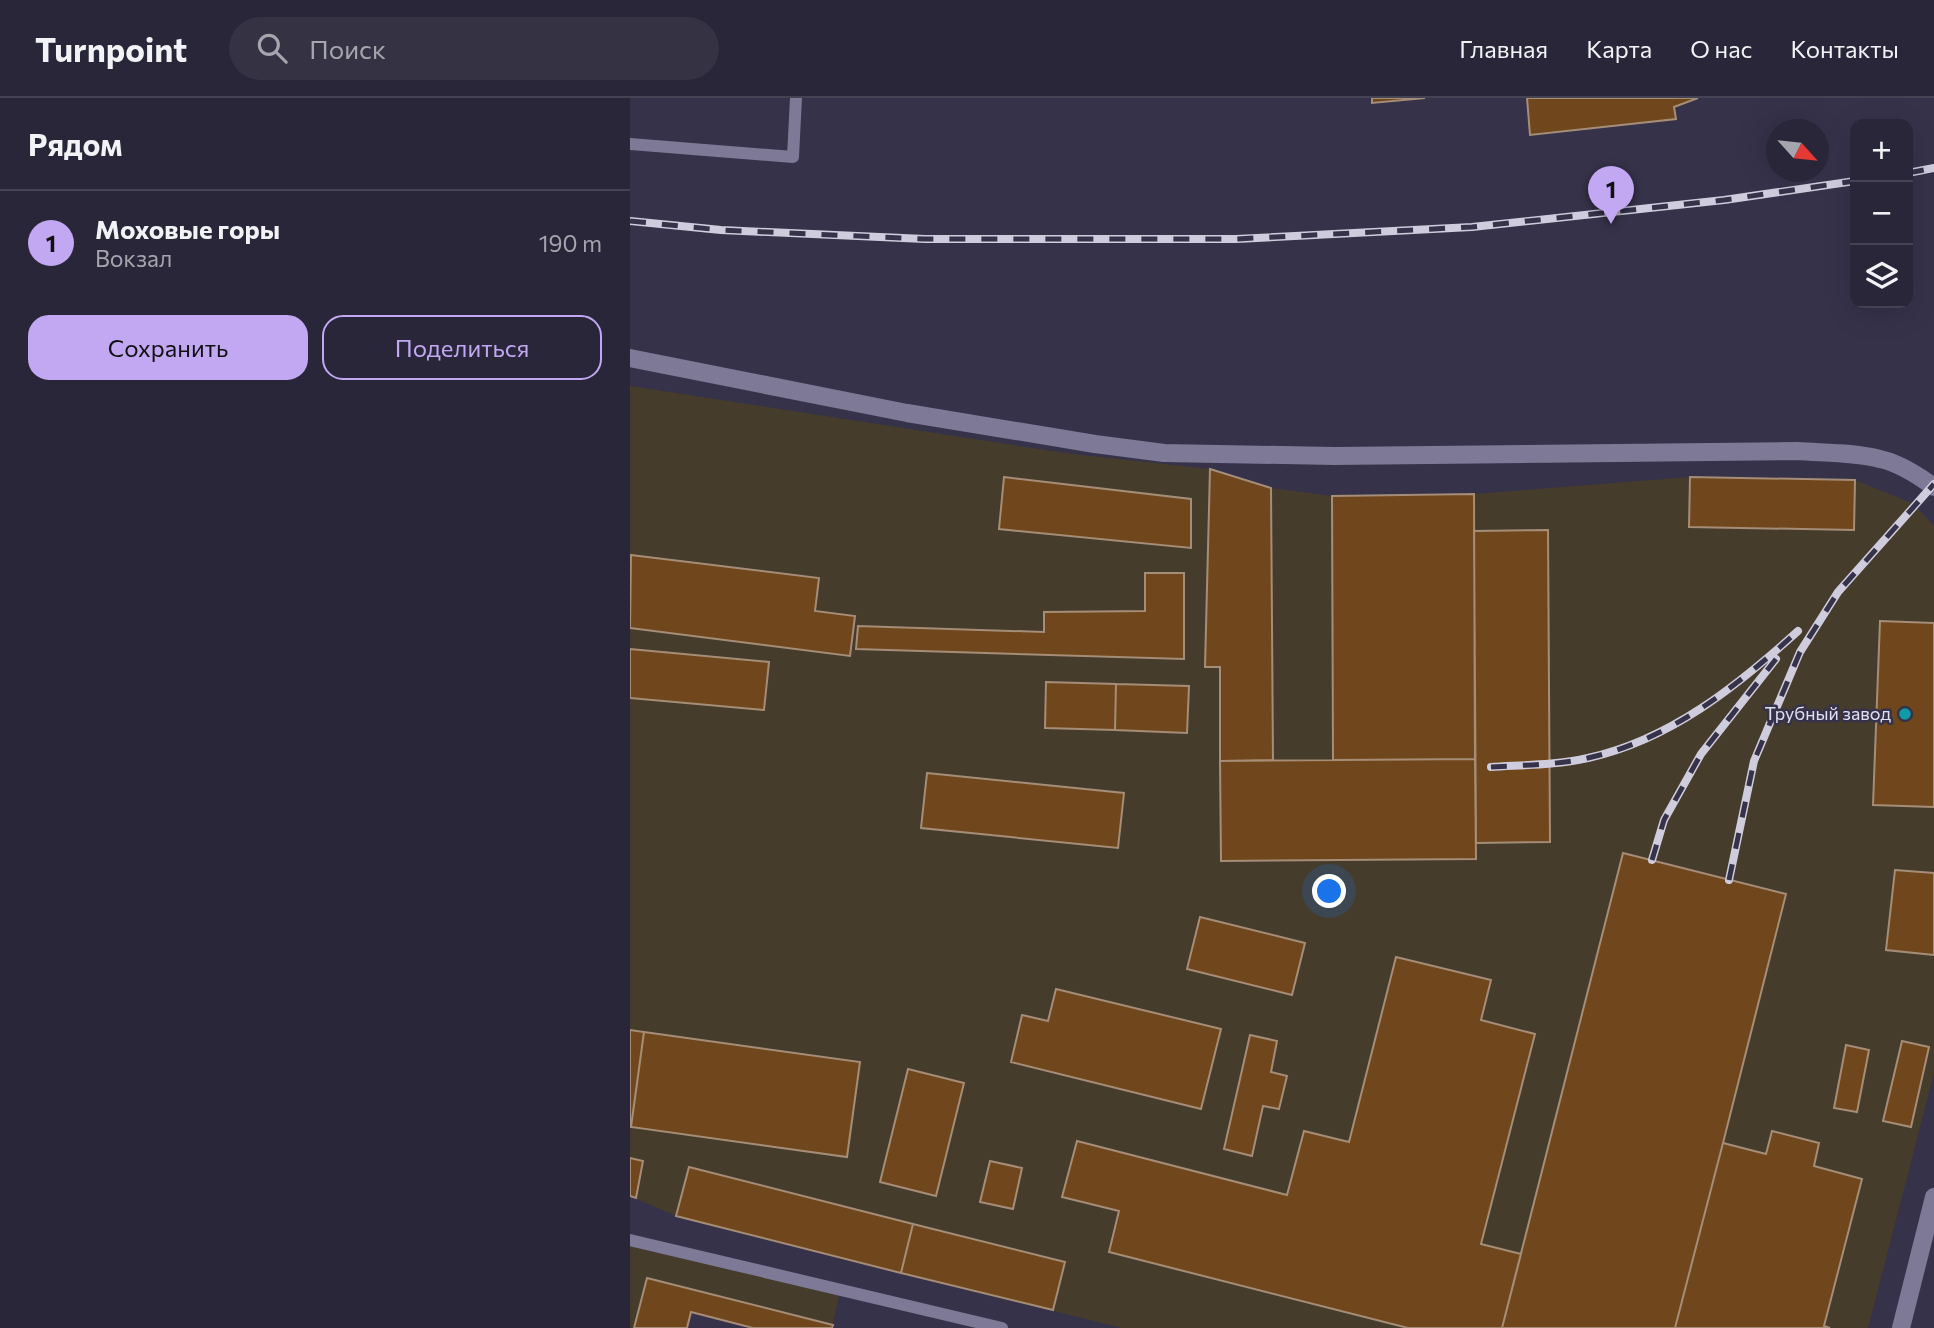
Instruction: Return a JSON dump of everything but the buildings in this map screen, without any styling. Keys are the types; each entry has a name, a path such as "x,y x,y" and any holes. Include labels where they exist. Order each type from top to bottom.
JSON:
{"street":[{"path":"630,358 906,413 1164,453 1334,456 1797,451 1882,459 1934,487"},
{"path":"1901,1328 1934,1197"}],"lane":[{"path":"630,144 793,157 796,98"},
{"path":"630,1240 1002,1328"}],"shaded area":[{"name":"Трубный завод","path":"630,386 1072,454 1210,469 1271,488 1332,496 1474,494 1690,477 1855,480 1914,504 1934,526 1934,1073 1868,1328 1121,1328 676,1216 630,1196"},
{"path":"630,1240 840,1290 832,1328 753,1328 691,1313 687,1328 630,1328"}],"railway":[{"path":"1913,172 1934,168"},
{"path":"630,221 721,230 925,239 1236,239 1472,227 1724,200 1850,182"},
{"path":"1729,880 1754,761 1800,652 1838,592 1934,484"},
{"path":"1491,767 1588,758 1647,738 1726,691 1798,631"},
{"path":"1652,860 1664,820 1701,754 1776,659"}],"place":[{"name":"Моховые горы","path":"1611,224"},
{"name":"Трубный завод","path":"1905,714"}]}
